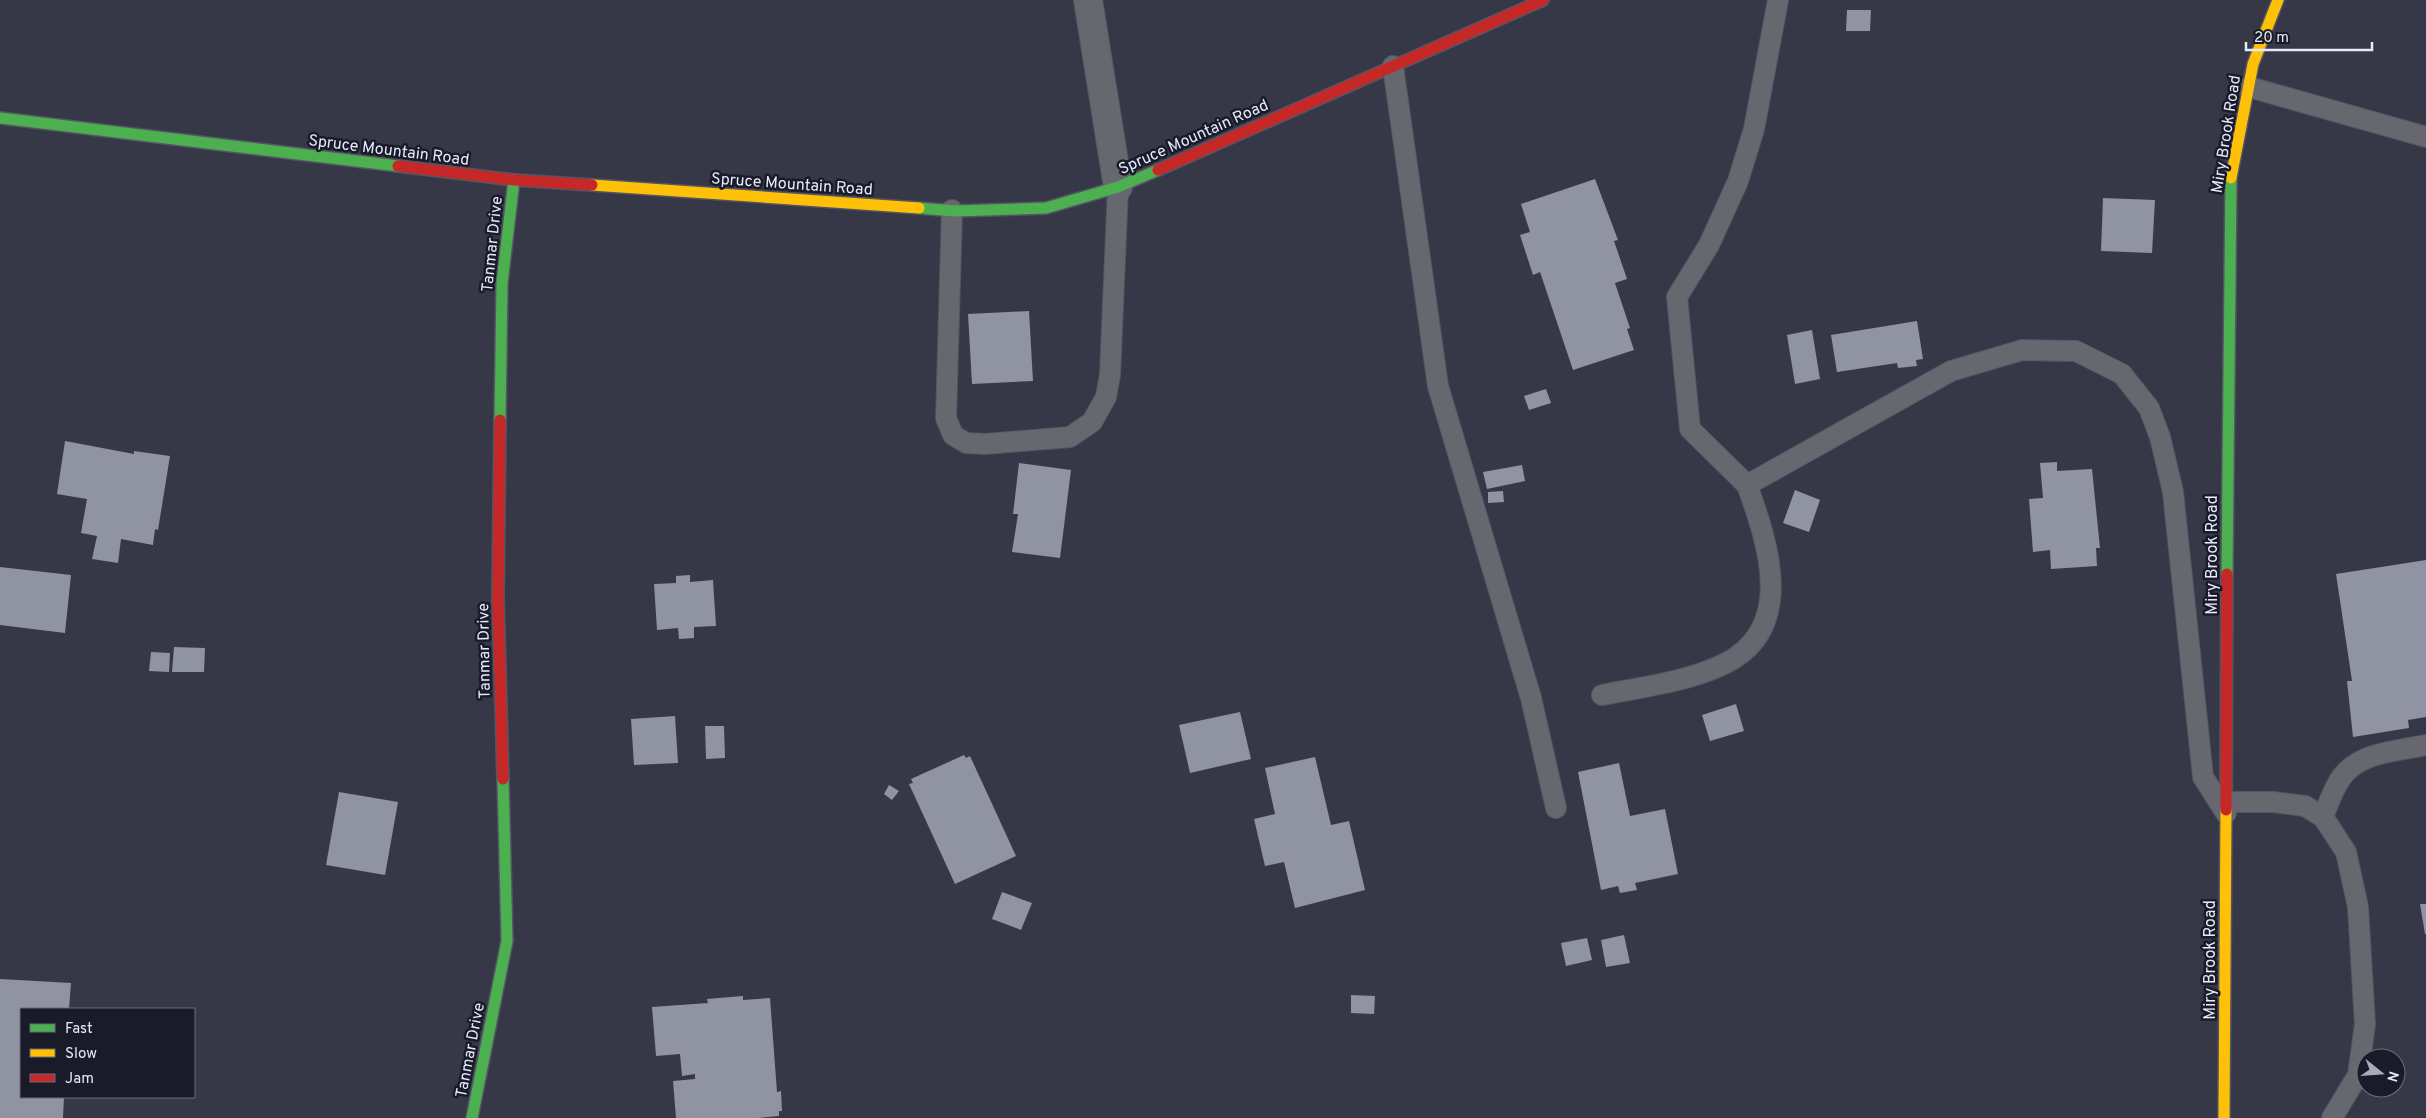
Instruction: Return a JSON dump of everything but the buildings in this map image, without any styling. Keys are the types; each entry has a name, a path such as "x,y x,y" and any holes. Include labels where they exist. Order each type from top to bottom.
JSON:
{"street":[{"path":"1088,0 1118,187"},
{"name":"Spruce Mountain Road","path":"0,118 514,180 952,210 1046,208 1118,187 1542,0"},
{"name":"Miry Brook Road","path":"2224,1118 2230,184 2253,64 2278,0"},
{"name":"Tanmar Drive","path":"472,1118 507,941 498,598 502,282 514,180"}],"lane":[{"path":"1602,695 1681,679 1724,664 1745,651 1761,629 1770,605 1772,578 1767,545 1747,485 1690,429 1678,297 1709,245 1738,181 1754,129 1778,0"},
{"path":"1393,66 1438,386 1532,698 1556,808"},
{"path":"2249,87 2426,137"},
{"path":"952,210 946,418 953,435 966,443 986,444 1070,437 1092,422 1106,397 1110,376 1118,187"},
{"path":"1747,485 1951,371 2022,350 2076,351 2122,374 2149,408 2160,437 2173,492 2203,778 2226,808 2273,802 2305,806 2323,817 2346,852 2358,907 2365,1024 2358,1075 2332,1118"},
{"path":"2323,817 2340,778 2358,762 2380,754 2426,745"}],"traffic: fast":[{"path":"0,118 398,166"},
{"path":"919,208 955,211 1046,208 1118,187 1158,170"},
{"path":"2227,574 2231,178"},
{"path":"500,420 502,283 514,180"},
{"path":"472,1118 507,941 503,779"}],"traffic: slow":[{"path":"2231,178 2253,64 2278,0"},
{"path":"592,185 919,208"},
{"path":"2224,1118 2226,810"}],"traffic: jam":[{"path":"1158,170 1543,0"},
{"path":"398,166 514,180 592,185"},
{"path":"500,420 498,598 503,779"},
{"path":"2226,810 2227,574"}]}
